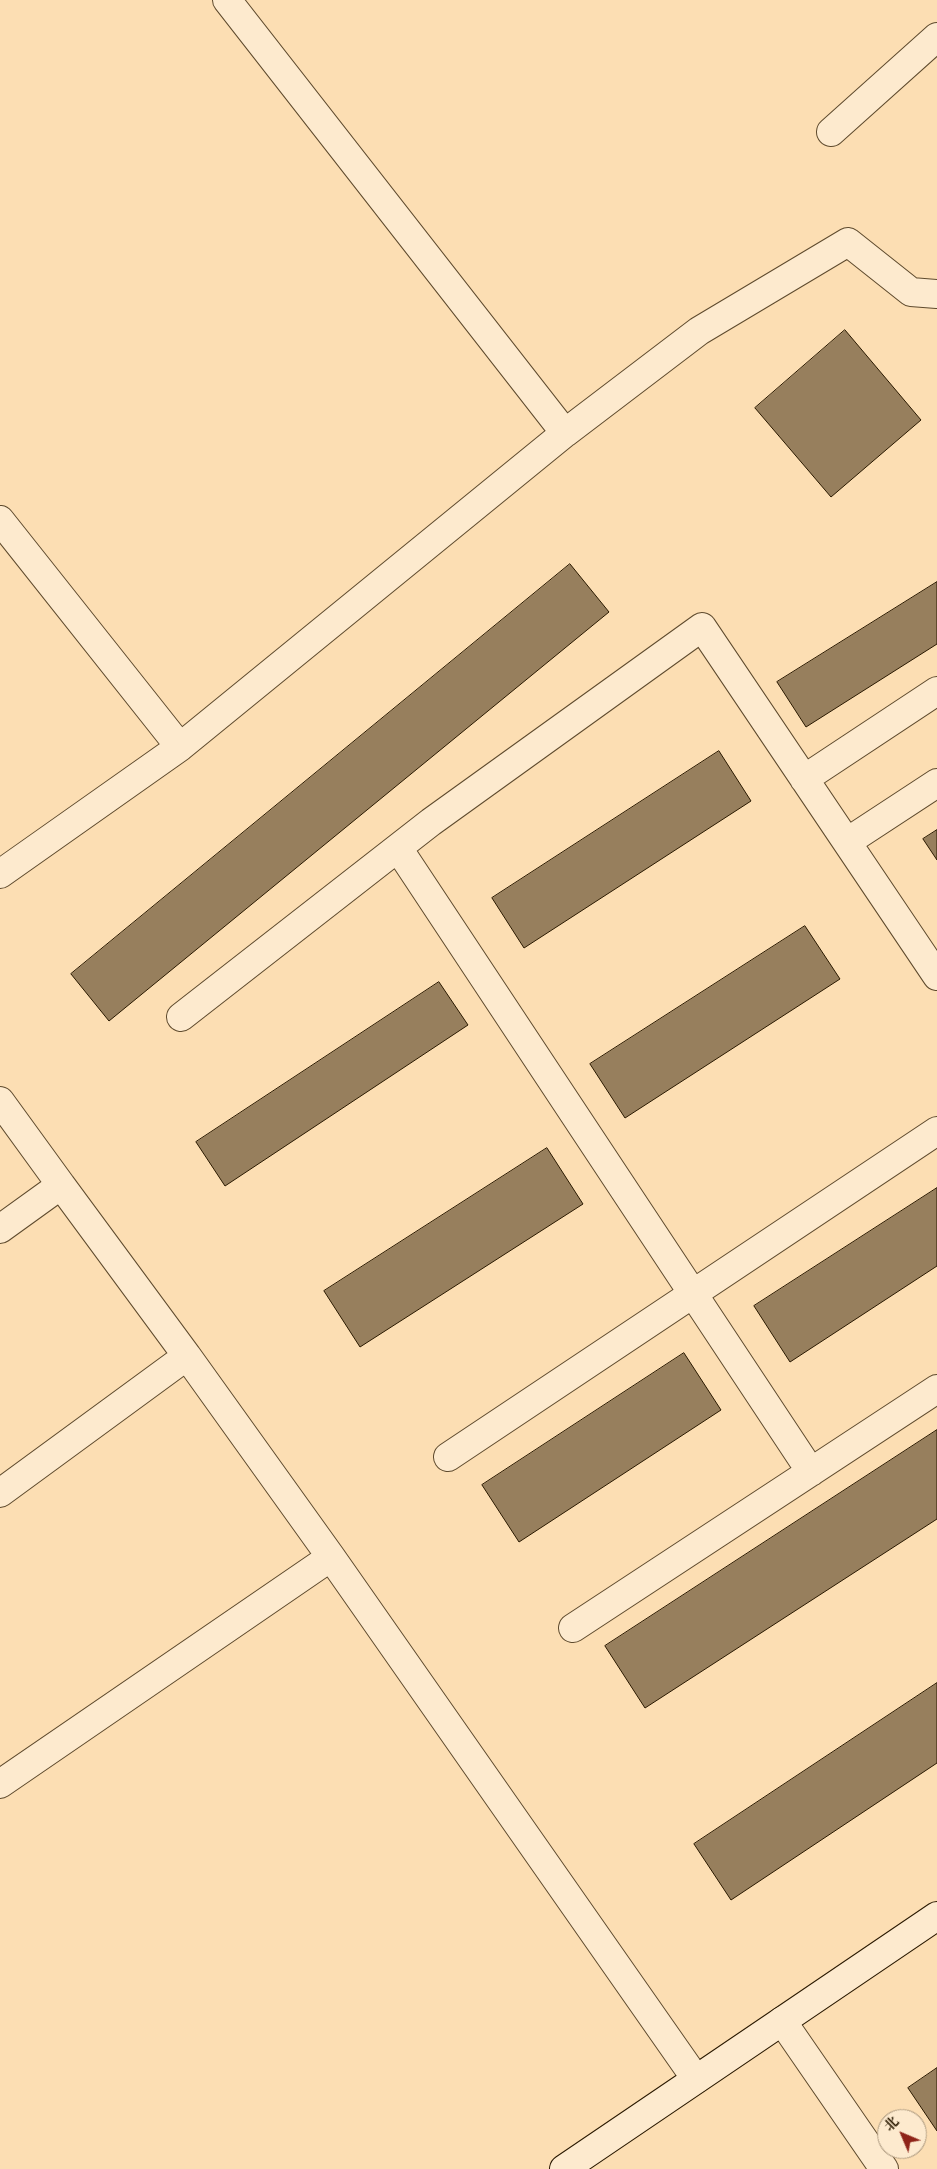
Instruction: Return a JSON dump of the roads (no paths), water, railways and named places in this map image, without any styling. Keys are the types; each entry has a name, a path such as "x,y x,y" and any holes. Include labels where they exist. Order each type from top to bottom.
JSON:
{"street":[{"path":"227,0 565,433"},
{"path":"831,132 937,37"},
{"path":"0,874 180,747 565,433 699,331 848,242 911,292 937,294"},
{"path":"0,520 180,747"},
{"path":"181,1017 439,816 702,627 937,976"},
{"path":"804,779 937,691"},
{"path":"847,842 937,783"},
{"path":"398,848 811,1472"},
{"path":"0,1100 331,1557 696,2079"},
{"path":"448,1458 937,1131"},
{"path":"0,1229 61,1184"},
{"path":"0,1493 187,1356"},
{"path":"573,1628 937,1389"},
{"path":"0,1784 331,1557"},
{"path":"564,2169 937,1916"},
{"path":"782,2021 884,2169"}]}
